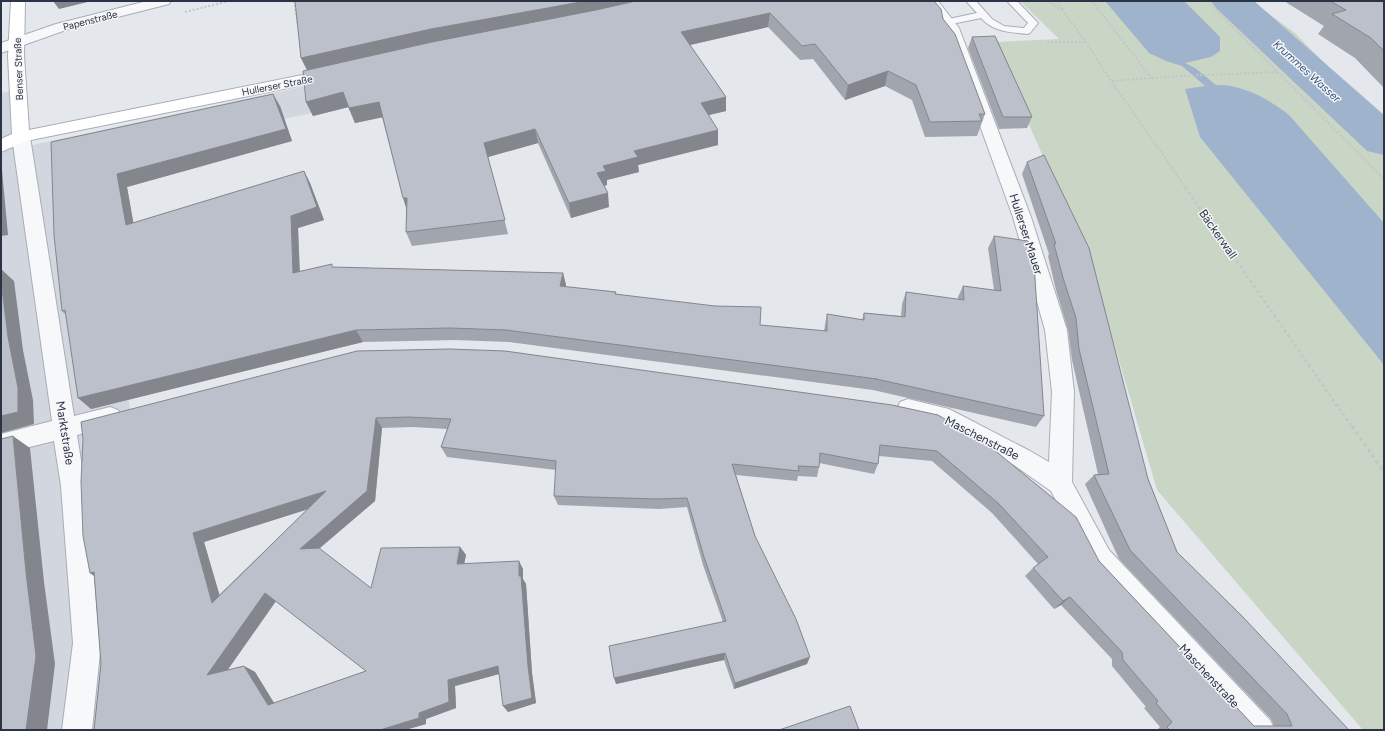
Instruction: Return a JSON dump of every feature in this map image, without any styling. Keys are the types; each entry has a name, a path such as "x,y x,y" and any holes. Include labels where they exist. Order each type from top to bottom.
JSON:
{"main road":[{"name":"Benser Straße","path":"18,1 8,45 21,137"},
{"name":"Hullerser Straße","path":"1,146 21,137 345,71"}],"street":[{"name":"Papenstraße","path":"8,45 61,27 164,1"},
{"name":"Hullerser Mauer","path":"931,1 952,28 1022,217 1056,330 1062,392 1060,482"},
{"name":"Marktstraße","path":"21,137 73,486 87,644 77,730"},
{"name":"Maschenstraße","path":"888,404 941,416 1022,458 1060,482 1100,559 1260,730"},
{"path":"1,444 133,411"}],"lane":[{"path":"971,1 989,21 1002,29 1027,31 1033,23 1012,1"},
{"path":"947,22 983,15"}],"path":[{"path":"294,1 299,30"},
{"name":"Bäckerwall","path":"1048,1 1063,11 1086,42 1111,81 1384,472"},
{"path":"1058,1 1063,11"},
{"path":"1092,1 1152,79"},
{"path":"1206,1 1279,72 1384,180"},
{"path":"1052,42 1086,42"},
{"path":"1111,81 1208,74 1279,72"}],"shaded area":[{"path":"371,72 376,100 94,158 147,528 166,730 1,730 1,93 24,88 28,146"}],"green space":[{"path":"1020,1 1252,1 1295,33 1384,124 1384,730 1363,730 1157,490 1092,268 995,47 994,42 1059,39"}],"water":[{"path":"1105,1 1184,1 1220,37 1220,51 1211,57 1185,63 1195,68 1216,85 1236,87 1255,94 1273,103 1289,115 1384,223 1384,365 1200,137 1185,89 1205,86 1182,66 1166,61 1149,53"}],"building":[{"path":"295,1 586,1 431,29 301,58"},
{"path":"636,1 934,1 941,9 943,19 955,34 985,114 979,114 982,121 930,122 916,85 888,71 848,85 815,44 802,46 770,13 681,32 726,97 701,103 718,130 634,151 638,157 603,166 606,171 597,173 608,193 569,203 535,129 484,143 505,220 406,232 407,198 403,198 379,102 349,108 343,92 306,102 303,71 432,42"},
{"path":"1330,1 1384,1 1384,51 1371,38 1332,14 1346,10"},
{"path":"995,36 1032,117 1003,117 972,37"},
{"path":"273,94 286,129 117,174 126,225 304,171 317,207 291,216 293,273 332,264 332,267 563,273 560,286 616,292 615,294 715,306 761,307 760,325 827,331 827,314 864,320 864,313 905,317 906,292 964,300 963,286 1001,291 994,236 1028,241 1034,263 1044,416 877,379 506,330 450,328 356,330 78,398 65,310 62,311 54,235 51,142"},
{"path":"1044,155 1089,248 1148,479 1177,552 1242,616 1349,730 1170,730 1167,727 1172,722 1156,703 1158,701 1123,660 1122,652 1070,597 1063,601 1033,568 1048,557 999,504 937,451 880,445 878,464 820,453 819,467 798,466 799,471 732,464 755,536 796,619 810,657 735,683 725,653 614,678 609,646 726,621 704,557 687,498 658,499 554,496 556,461 441,447 451,419 408,417 376,418 367,491 300,549 319,548 371,588 381,548 460,547 457,564 519,561 519,576 521,576 532,698 503,706 498,666 448,680 449,702 419,713 419,718 380,730 94,730 101,664 94,572 90,573 83,536 81,482 83,439 81,422 357,351 450,349 505,351 892,405 938,415 987,444 1076,517 1099,561 1254,726 1292,726 1287,714 1130,550 1094,475 1109,474 1079,349 1076,318 1063,278 1054,244 1056,244 1027,162","holes":["326,491 212,603 193,533","265,593 366,671 268,705 244,666 207,675"]},
{"path":"1,281 8,337 18,388 18,412 1,416"},
{"path":"13,436 26,572 36,656 26,730 1,730 1,439"},
{"path":"850,706 859,730 779,730"}],"waterway":[{"name":"Krummes Wasser","path":"1231,1 1384,140"}]}
